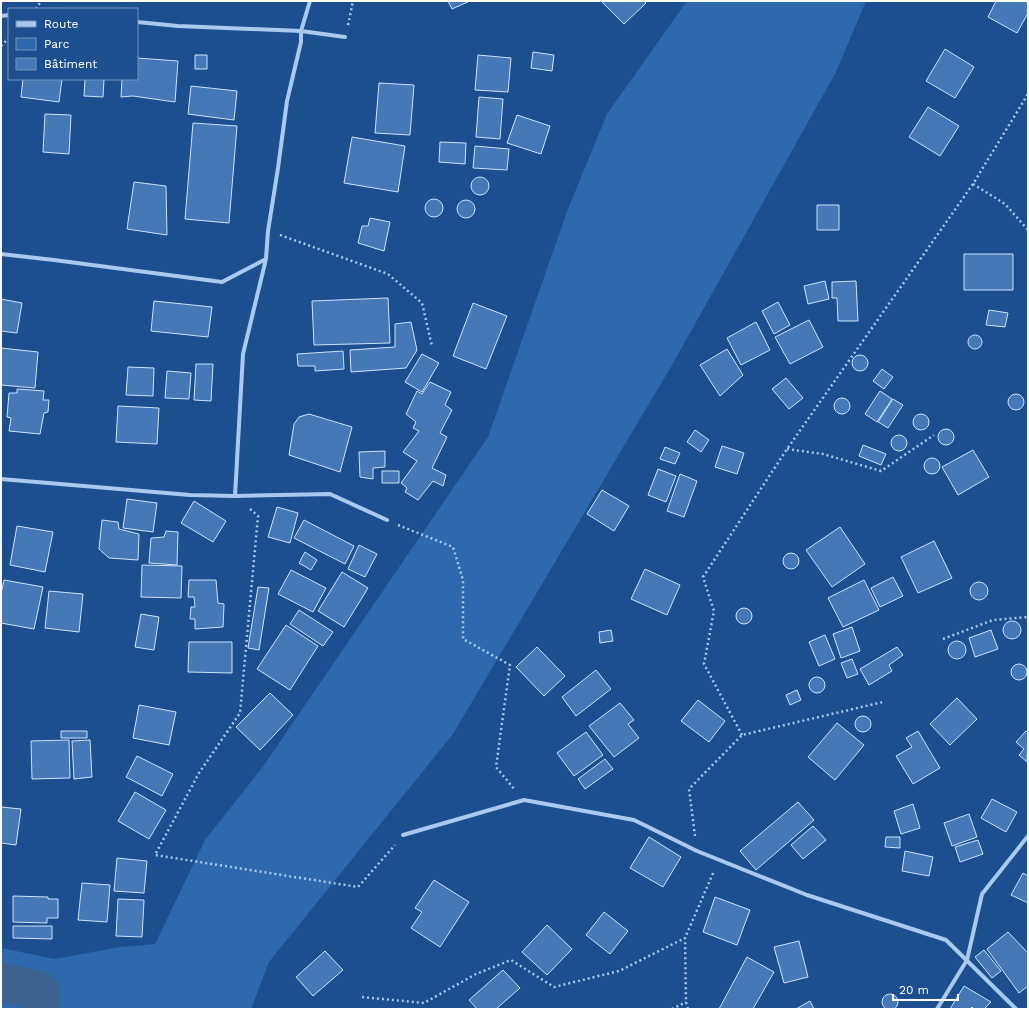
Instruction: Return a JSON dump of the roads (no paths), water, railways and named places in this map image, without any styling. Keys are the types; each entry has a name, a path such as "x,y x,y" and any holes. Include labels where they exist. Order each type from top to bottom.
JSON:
{"street":[{"path":"235,496 243,354 266,259 268,231 287,101 301,42 301,31 310,1"},
{"path":"138,22 178,26 301,31 345,37"},
{"path":"1,254 222,282 266,259"},
{"path":"1,479 190,495 235,496 330,494 387,520"},
{"path":"403,835 524,800 634,820 697,851 806,895 946,940 1016,1009"},
{"path":"937,1009 966,960 982,894 1028,836"}],"waterway":[{"path":"1,982 40,991 41,1009"}]}
